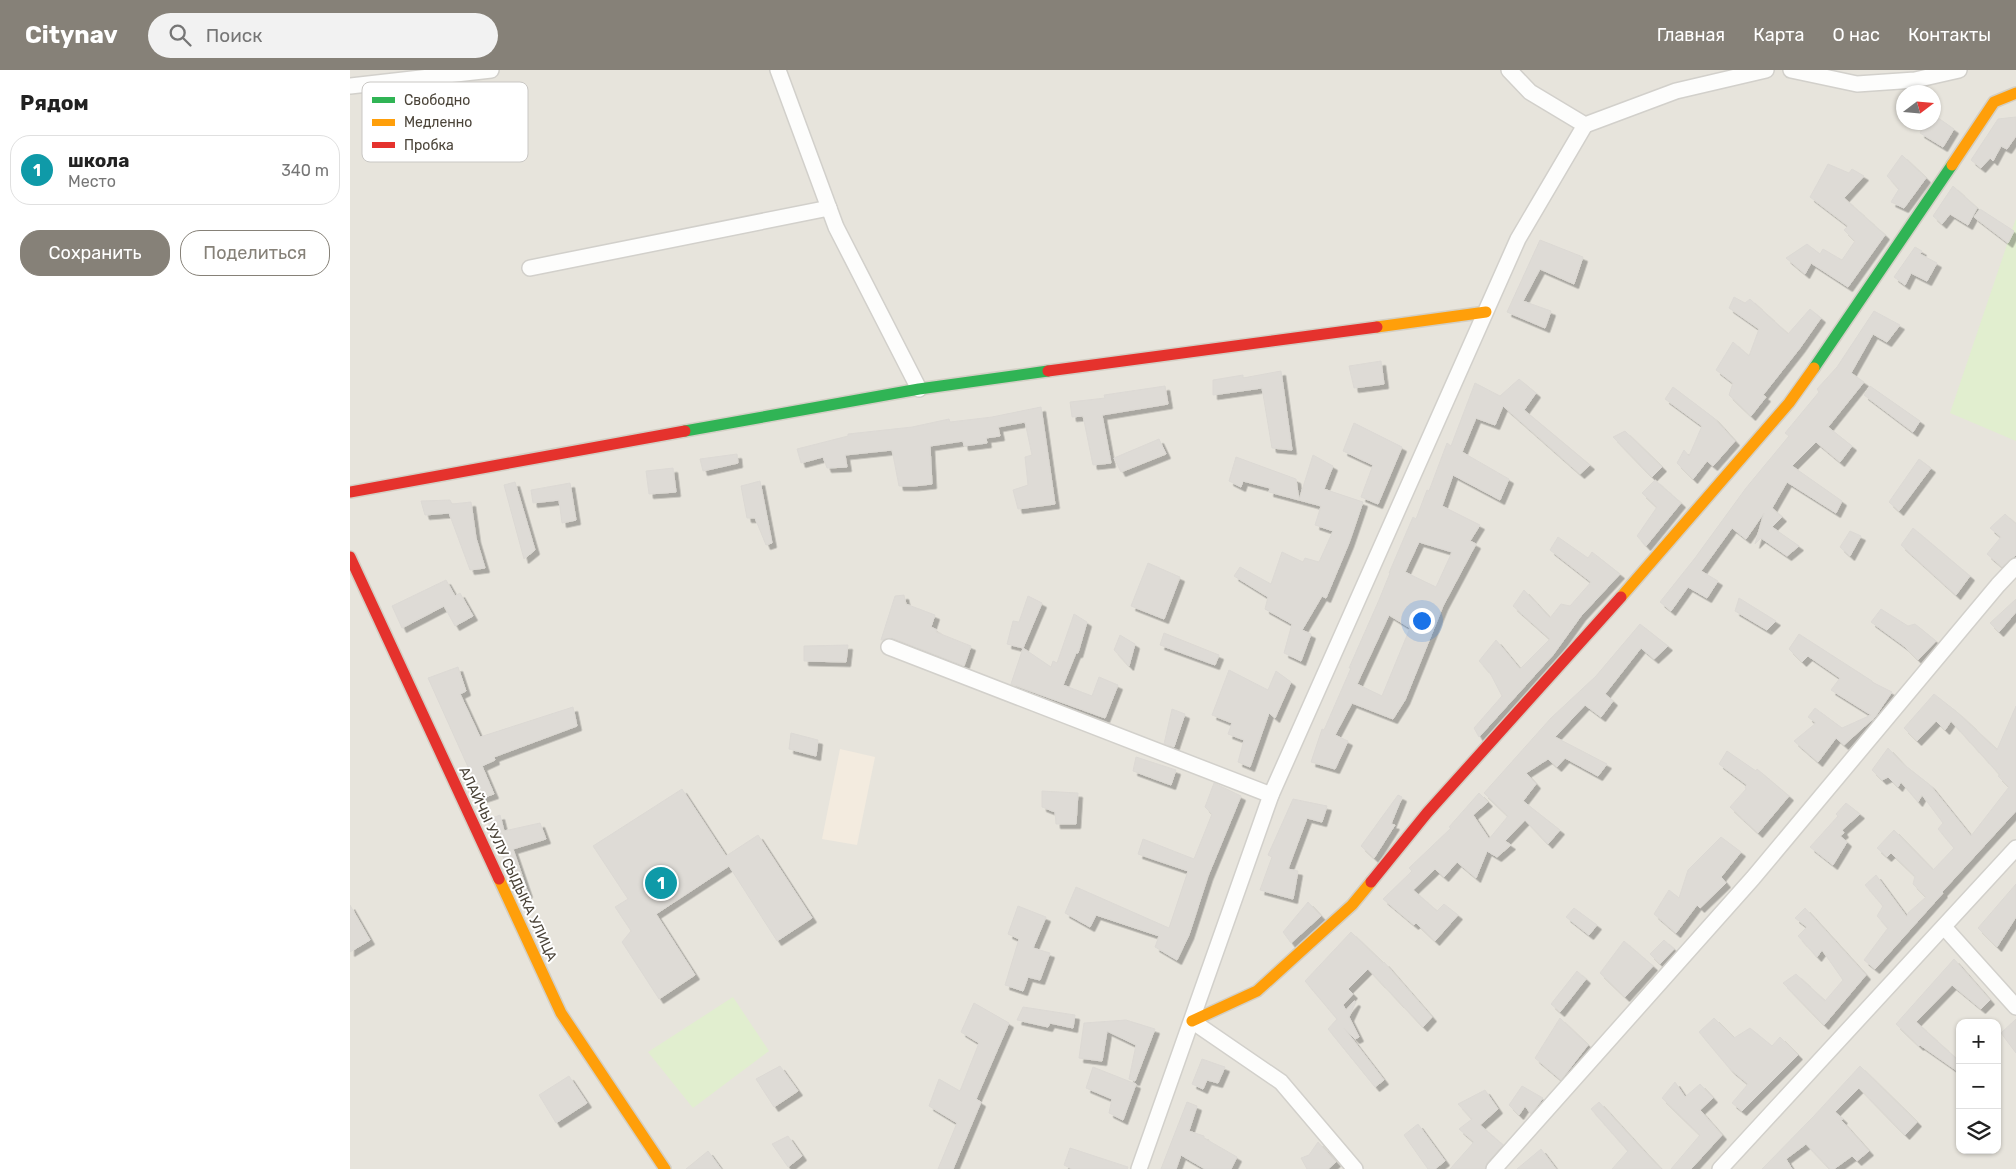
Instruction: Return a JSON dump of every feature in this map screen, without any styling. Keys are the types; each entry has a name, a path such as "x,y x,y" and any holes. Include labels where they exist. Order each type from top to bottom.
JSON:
{"street":[{"path":"385,82 491,70"},
{"path":"778,70 836,227 918,389"},
{"path":"1509,70 1530,92 1585,125"},
{"path":"1139,1169 1271,794 1518,239 1585,125 1676,91 1766,70"},
{"path":"1791,70 1857,84 1915,80 1959,70"},
{"path":"1192,1021 1257,991 1352,904 1427,813 1607,614 1789,403 1900,245 1994,102 2016,93"},
{"path":"530,268 829,208"},
{"path":"350,492 918,389 1486,312"},
{"name":"АЛАЙЧЫ УУЛУ СЫДЫКА УЛИЦА","path":"350,557 560,1013 665,1169"},
{"path":"1494,1169 1752,878 2016,566"},
{"path":"889,647 1271,794"},
{"path":"1720,1169 2016,848"},
{"path":"1944,927 2016,1007"},
{"path":"1192,1021 1281,1082 1354,1169"}],"shaded area":[{"path":"350,70 2016,70 2016,1169 350,1169"},
{"path":"840,749 875,757 857,845 822,839"}],"green space":[{"path":"2016,218 2016,441 1950,413"},
{"path":"733,997 769,1051 693,1108 648,1052"}],"building":[{"path":"2016,117 2016,136 2007,149 2001,146 1993,161 1990,158 1981,168 1971,160 1998,119"},
{"path":"1941,120 1954,129 1943,147 1920,133 1921,130 1941,130"},
{"path":"1902,155 1926,178 1904,208 1891,202 1899,189 1887,176"},
{"path":"1828,164 1849,173 1852,169 1864,176 1844,198 1885,235 1848,287 1811,263 1805,274 1786,258 1807,244 1820,254 1823,249 1842,260 1855,241 1844,230 1848,226 1810,197"},
{"path":"1953,186 1977,208 1968,225 1950,214 1942,224 1933,216"},
{"path":"1980,209 2014,231 2008,243 1974,217"},
{"path":"1540,240 1583,257 1574,284 1540,269 1523,301 1551,311 1545,328 1507,312"},
{"path":"1915,247 1922,251 1920,254 1937,263 1927,281 1911,273 1905,285 1894,277"},
{"path":"1734,297 1745,303 1750,299 1788,334 1810,309 1821,318 1763,395 1766,397 1751,416 1729,395 1733,383 1716,370 1733,342 1749,356 1759,329 1729,308"},
{"path":"1874,311 1900,325 1887,342 1873,334 1851,373 1864,382 1828,427 1852,446 1840,462 1816,442 1792,466 1842,501 1836,513 1787,482 1772,508 1782,517 1772,527 1799,546 1787,556 1761,538 1755,544 1764,513 1746,539 1732,528 1701,571 1718,581 1707,598 1688,587 1671,611 1660,602 1746,488 1789,436 1785,433 1819,392 1817,389 1837,367"},
{"path":"1381,361 1384,384 1354,388 1349,366"},
{"path":"1281,371 1292,450 1272,448 1262,388 1213,395 1213,380 1243,375 1243,378"},
{"path":"1519,379 1536,393 1524,410 1590,465 1580,474 1503,406 1495,425 1476,418 1462,452 1509,479 1500,500 1453,475 1442,506 1480,525 1470,541 1476,544 1443,606 1405,700 1393,719 1352,703 1335,735 1348,741 1335,769 1311,762 1322,729 1324,730 1351,668 1349,668 1413,517 1416,519 1427,490 1429,491 1447,443 1451,446 1475,383 1500,396","holes":["1419,542 1452,552 1436,587 1405,572","1389,615 1410,628 1382,696 1357,684"]},
{"path":"1165,386 1168,404 1102,415 1111,463 1093,465 1083,416 1072,417 1070,402 1105,398 1104,395"},
{"path":"1870,386 1920,421 1913,432 1864,395"},
{"path":"1673,387 1714,418 1735,441 1713,466 1707,461 1693,479 1677,463 1684,450 1689,456 1702,426 1665,399"},
{"path":"1041,407 1055,504 1018,509 1013,490 1028,485 1025,457 1032,455 1025,422 998,427 1000,436 986,438 987,443 964,446 963,441 930,446 932,484 899,486 892,450 845,455 847,467 827,468 823,457 801,463 797,449 848,436 848,434 912,427 949,419 950,422 992,417"},
{"path":"1354,423 1402,447 1378,504 1361,497 1373,465 1343,451"},
{"path":"1625,431 1662,467 1652,477 1613,437"},
{"path":"1159,439 1166,454 1121,472 1114,458"},
{"path":"737,454 738,463 703,471 700,459"},
{"path":"1313,455 1333,466 1324,489 1363,502 1349,543 1326,598 1322,596 1302,630 1311,634 1301,661 1284,653 1292,624 1265,609 1268,597 1234,576 1240,567 1271,584 1282,552 1303,562 1305,558 1319,562 1333,531 1315,525 1321,506 1299,500"},
{"path":"1236,457 1296,479 1299,500 1269,492 1270,488 1243,481 1241,487 1229,481"},
{"path":"1919,459 1931,468 1899,511 1889,502"},
{"path":"673,468 676,492 649,494 646,471"},
{"path":"1655,480 1681,503 1646,546 1637,536 1657,507 1642,493"},
{"path":"760,481 772,543 766,545 755,518 747,518 741,486"},
{"path":"515,482 535,550 524,559 504,485"},
{"path":"570,483 576,520 562,523 559,500 533,503 531,490"},
{"path":"450,500 452,504 471,502 476,538 485,568 470,570 449,513 425,515 421,501"},
{"path":"2005,514 2016,524 2016,555 2002,567 1987,554 2001,537 1990,528"},
{"path":"1913,528 1970,576 1956,595 1901,545"},
{"path":"1850,531 1861,536 1850,556 1840,547"},
{"path":"1558,537 1588,558 1592,552 1620,574 1581,616 1553,655 1479,737 1474,728 1502,696 1490,673 1479,661 1496,640 1520,669 1550,639 1513,606 1524,590 1550,618 1561,604 1570,606 1591,582 1550,550"},
{"path":"1148,563 1180,577 1164,619 1131,606"},
{"path":"446,580 455,596 460,593 473,616 455,626 444,606 402,628 392,606"},
{"path":"904,595 906,604 935,615 931,627 937,630 936,632 971,646 964,666 892,638 881,640 895,596"},
{"path":"1028,596 1042,603 1023,648 1007,644 1013,621 1019,622"},
{"path":"1739,598 1776,621 1767,630 1735,611"},
{"path":"2016,599 2016,612 1999,632 1990,623"},
{"path":"1881,609 1908,626 1915,624 1936,641 1918,660 1904,646 1871,622"},
{"path":"1074,614 1087,622 1078,653 1076,653 1063,685 1092,696 1099,677 1118,685 1105,718 1011,684 1023,648 1051,667 1053,661 1057,663"},
{"path":"1640,624 1668,646 1654,659 1641,648 1605,694 1613,701 1601,717 1585,705 1555,737 1607,764 1598,776 1565,758 1557,767 1548,759 1526,773 1536,784 1523,801 1560,830 1548,844 1525,820 1505,841 1511,845 1497,857 1487,851 1476,878 1457,862 1444,877 1435,869 1413,890 1437,911 1444,904 1458,915 1435,941 1416,923 1414,925 1383,899 1412,871 1409,868 1451,828 1449,827 1479,793 1488,802 1473,815 1489,839 1508,816 1484,793 1551,718 1596,676"},
{"path":"1164,633 1219,655 1215,665 1160,645"},
{"path":"1799,634 1872,682 1892,692 1875,717 1844,745 1836,738 1818,762 1794,741 1816,723 1808,717 1815,708 1842,728 1871,715 1831,690 1840,678 1808,656 1802,662 1789,649"},
{"path":"1120,635 1135,644 1129,666 1114,650"},
{"path":"848,645 846,662 804,661 804,646"},
{"path":"458,667 466,691 460,694 480,737 573,707 577,726 494,757 495,760 482,766 494,794 482,798 428,678"},
{"path":"1229,670 1268,690 1276,671 1291,682 1275,718 1269,713 1250,767 1238,762 1244,740 1228,734 1232,723 1212,715"},
{"path":"1934,694 1957,712 1997,750 2016,706 2016,811 1875,969 1864,960 1888,928 1877,916 1883,906 1865,885 1876,875 1907,917 1908,913 1926,897 1913,884 1915,876 1891,853 1887,857 1877,848 1894,830 1933,870 1954,848 1938,829 1943,823 1922,795 1918,802 1901,782 1898,787 1888,777 1882,780 1872,770 1888,748 1902,763 1930,785 1971,836 2009,787 1951,721 1945,730 1936,721 1917,741 1904,728"},
{"path":"1172,709 1185,714 1174,747 1164,744"},
{"path":"791,733 818,740 816,756 789,749"},
{"path":"1727,751 1756,771 1757,769 1789,796 1758,833 1730,807 1746,789 1747,785 1719,764"},
{"path":"1136,757 1176,770 1171,785 1133,771"},
{"path":"1214,783 1241,796 1208,876 1189,935 1177,960 1155,947 1159,936 1096,915 1090,927 1065,913 1076,887 1169,928 1188,871 1138,854 1143,839 1194,859 1212,814 1205,807"},
{"path":"682,789 726,856 758,835 812,918 777,941 729,866 656,914 695,975 659,999 622,942 631,931 615,907 628,899 593,846"},
{"path":"1042,791 1078,793 1076,824 1056,824 1055,812 1042,807"},
{"path":"1398,795 1402,797 1391,824 1395,825 1374,858 1361,846"},
{"path":"1293,799 1327,806 1322,822 1307,818 1288,869 1298,871 1293,899 1260,890 1272,857 1268,855"},
{"path":"1846,803 1860,814 1842,830 1844,833 1840,836 1847,842 1833,865 1810,847 1838,816 1836,814"},
{"path":"500,815 504,831 540,823 546,839 513,849 528,893 520,896 487,820"},
{"path":"1721,837 1741,852 1721,877 1726,883 1700,908 1697,905 1676,933 1654,914 1669,890 1679,898 1688,870"},
{"path":"2016,884 2016,917 1997,947 1978,928"},
{"path":"1308,902 1321,916 1291,943 1283,932"},
{"path":"350,905 370,940 350,952"},
{"path":"1018,906 1046,917 1033,948 1050,953 1040,980 1028,977 1023,991 1005,985 1019,939 1008,934"},
{"path":"1574,908 1597,925 1589,935 1566,917"},
{"path":"1805,908 1866,975 1824,1025 1783,983 1796,974 1825,1001 1843,980 1822,950 1817,957 1798,936 1807,927 1795,918"},
{"path":"1351,932 1384,962 1432,1017 1423,1027 1368,969 1348,989 1353,994 1343,1005 1346,1010 1354,1001 1356,1002 1349,1017 1359,1037 1355,1039 1344,1028 1384,1080 1375,1087 1328,1029 1337,1019 1305,981"},
{"path":"1664,940 1674,949 1660,964 1650,954"},
{"path":"1624,941 1653,966 1625,997 1600,973"},
{"path":"1954,959 1990,1000 1981,1009 1952,985 1916,1022 1956,1058 1956,1070 1919,1046 1896,1024"},
{"path":"1577,971 1586,979 1560,1012 1551,1004"},
{"path":"974,1003 1009,1023 976,1099 981,1102 953,1169 938,1169 957,1123 929,1106 939,1079 960,1091 979,1043 961,1032"},
{"path":"1023,1007 1075,1015 1073,1028 1050,1023 1048,1027 1017,1020"},
{"path":"1560,1018 1588,1045 1561,1080 1535,1058"},
{"path":"1714,1018 1734,1038 1750,1028 1772,1046 1780,1037 1798,1055 1742,1111 1732,1103 1748,1084 1730,1069 1699,1032"},
{"path":"2016,1019 2016,1053 2001,1033"},
{"path":"1126,1020 1155,1029 1135,1081 1129,1079 1136,1045 1107,1031 1102,1061 1079,1058 1084,1023"},
{"path":"1202,1059 1225,1067 1218,1083 1207,1080 1203,1089 1192,1084"},
{"path":"780,1066 798,1091 774,1107 756,1079"},
{"path":"1860,1066 1917,1122 1905,1135 1859,1088 1835,1112 1869,1151 1857,1161 1852,1156 1834,1169 1830,1169 1806,1144 1786,1159 1792,1169 1762,1169 1813,1117"},
{"path":"1093,1067 1136,1084 1123,1120 1109,1113 1112,1099 1086,1088"},
{"path":"569,1076 587,1103 556,1123 539,1095"},
{"path":"1675,1082 1685,1097 1700,1084 1713,1098 1700,1110 1722,1135 1691,1169 1671,1169 1700,1135 1662,1098"},
{"path":"1522,1086 1543,1098 1531,1114 1525,1106 1519,1115 1509,1105"},
{"path":"1485,1090 1498,1109 1480,1125 1503,1145 1487,1163 1485,1169 1450,1169 1474,1142 1459,1129 1472,1119 1458,1104"},
{"path":"1187,1102 1197,1106 1189,1131 1204,1136 1204,1138 1237,1157 1231,1169 1205,1169 1181,1155 1176,1169 1161,1169"},
{"path":"1599,1102 1661,1169 1612,1169 1628,1151 1591,1109"},
{"path":"1418,1124 1445,1161 1435,1169 1428,1169 1404,1135"},
{"path":"788,1136 802,1156 788,1167 772,1144"},
{"path":"1318,1142 1336,1162 1328,1169 1307,1169 1301,1158 1309,1155"},
{"path":"1070,1148 1128,1167 1127,1169 1072,1169 1064,1165"},
{"path":"1541,1149 1556,1169 1517,1169"},
{"path":"708,1151 721,1169 686,1169"}],"traffic: fast":[{"path":"1814,368 1952,165"},
{"path":"685,431 919,389 1048,371"}],"traffic: slow":[{"path":"1952,165 1994,102 2016,93"},
{"path":"1377,327 1486,312"},
{"path":"1621,597 1789,403 1814,368"},
{"path":"499,879 561,1013 665,1169"},
{"path":"1192,1021 1257,991 1352,905 1371,882"}],"traffic: jam":[{"path":"1048,371 1377,327"},
{"path":"350,492 685,431"},
{"path":"350,557 499,879"},
{"path":"1371,882 1427,813 1621,597"}],"place":[{"name":"школа","path":"661,883"}]}
